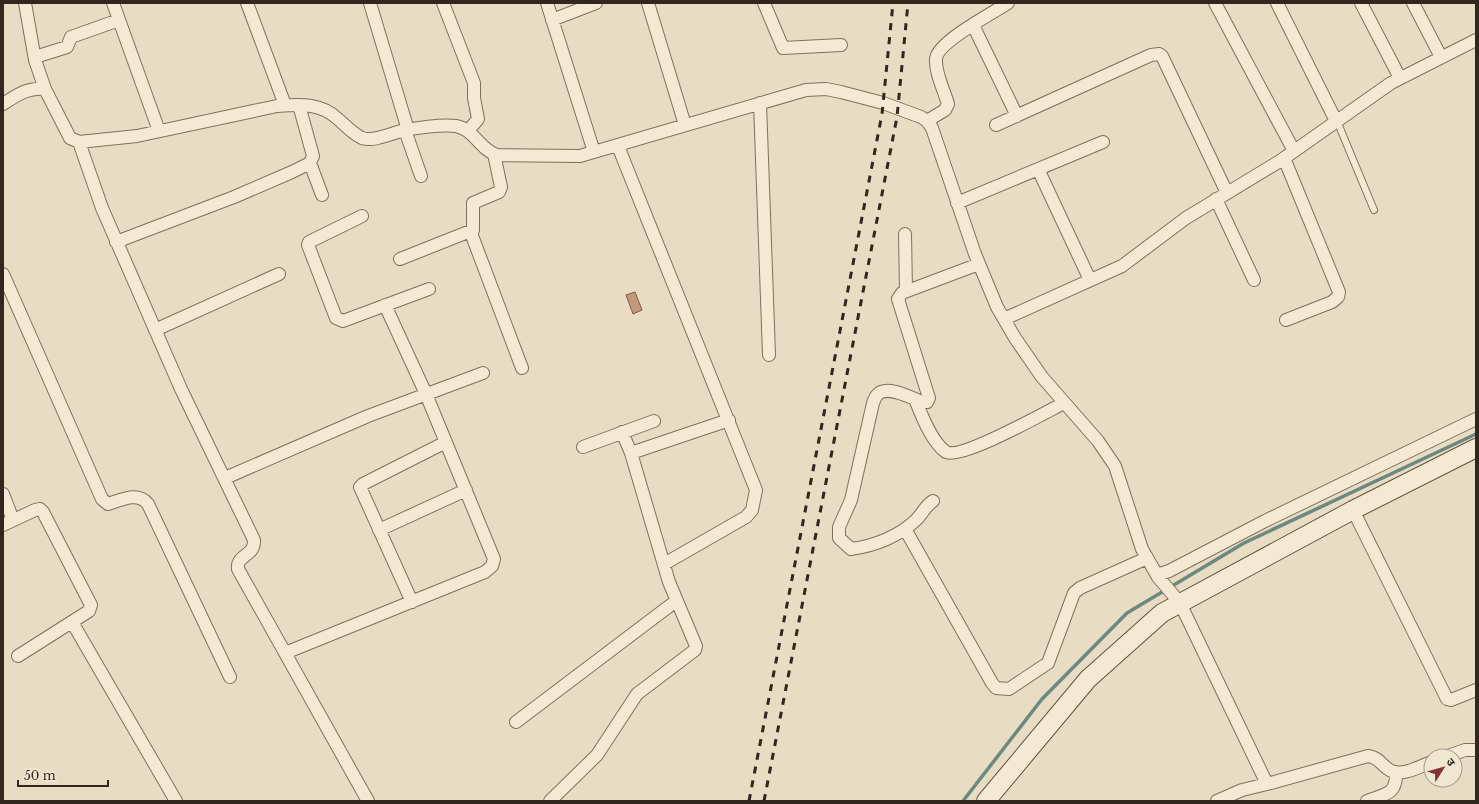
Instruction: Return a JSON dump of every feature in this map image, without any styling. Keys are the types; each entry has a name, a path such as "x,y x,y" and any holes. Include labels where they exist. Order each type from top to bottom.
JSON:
{"street":[{"path":"25,3 35,57 45,89 70,138 79,142 137,136 285,105 310,105 325,109 355,134 363,138 370,139 406,130 454,126 465,128 484,148 494,154 574,156 618,146 806,90 826,90 883,103 927,121 936,139 979,264 1004,319 1015,338 1042,377 1098,441 1115,466 1147,558 1157,576 1176,599 1267,784"},
{"path":"113,3 159,131"},
{"path":"247,3 285,105"},
{"path":"370,3 406,130 421,176"},
{"path":"442,3 474,83 474,98 479,116 477,122 468,131"},
{"path":"547,3 594,152"},
{"path":"552,20 596,3"},
{"path":"648,3 685,125"},
{"path":"764,3 783,48 841,45"},
{"path":"927,121 945,110 948,104 936,66 936,57 941,48 973,25 1008,3"},
{"path":"1215,3 1294,151"},
{"path":"1277,3 1336,121"},
{"path":"1361,3 1400,78"},
{"path":"1413,3 1441,57"},
{"path":"35,57 67,47 72,37 119,20"},
{"path":"973,25 1017,116"},
{"path":"1004,319 1122,266 1171,228 1284,158 1400,78 1476,40"},
{"path":"996,126 1151,54 1159,54 1162,56 1221,196 1254,280"},
{"path":"3,104 24,91 34,88 45,89"},
{"path":"760,103 769,355"},
{"path":"299,105 312,156 310,162 322,195"},
{"path":"79,142 116,242 181,389 254,540 254,547 240,559 238,569 368,801"},
{"path":"957,203 1103,142"},
{"path":"618,146 755,485 755,500 752,510 746,517 664,564"},
{"path":"400,259 471,233 474,228 473,203 499,192 502,187 494,154"},
{"path":"1284,158 1339,292 1338,298 1332,302 1286,320"},
{"path":"116,242 234,197 292,172 310,162"},
{"path":"1038,169 1090,280"},
{"path":"362,216 309,242 308,248 336,318 339,320 429,289"},
{"path":"471,233 522,368"},
{"path":"905,234 906,291"},
{"path":"933,502 926,506 917,519 905,529 890,538 860,548 851,549 839,538 839,527 851,500 873,403 877,395 882,392 891,391 927,402 929,398 898,299 902,292 979,264"},
{"path":"3,274 102,500 108,504 136,496 144,499 148,504 230,678"},
{"path":"155,330 279,274"},
{"path":"285,653 485,572 492,566 494,559 466,490 426,394 385,304"},
{"path":"225,478 356,420 482,374"},
{"path":"915,399 926,425 945,451 950,454 984,444 1064,403"},
{"path":"1157,576 1265,521 1476,419"},
{"path":"631,453 729,420"},
{"path":"582,447 654,421"},
{"path":"550,801 597,755 637,694 694,650 696,646 676,601 631,453 622,432"},
{"path":"412,602 360,487 363,484 446,442"},
{"path":"986,801 1088,679 1176,599 1476,448"},
{"path":"379,530 466,490"},
{"path":"3,494 8,523 35,510 40,509 43,512 91,605 89,611 18,656"},
{"path":"1353,510 1447,699 1451,700 1476,690"},
{"path":"905,529 992,683 996,688 1003,690 1014,686 1048,663 1074,593 1080,588 1147,558"},
{"path":"516,722 676,601"},
{"path":"72,622 176,801"},
{"path":"1463,751 1476,750"},
{"path":"1217,801 1242,790 1368,756 1376,757 1389,770 1402,773 1423,765"},
{"path":"1367,801 1393,789 1396,784 1396,772"}],"lane":[{"path":"1336,121 1374,210"}],"building":[{"path":"635,292 642,310 633,314 626,295"}],"waterway":[{"path":"963,801 1042,699 1127,613 1244,543 1476,434"}],"railway":[{"path":"749,801 882,114 893,3"},
{"path":"764,801 897,117 908,3"}]}
